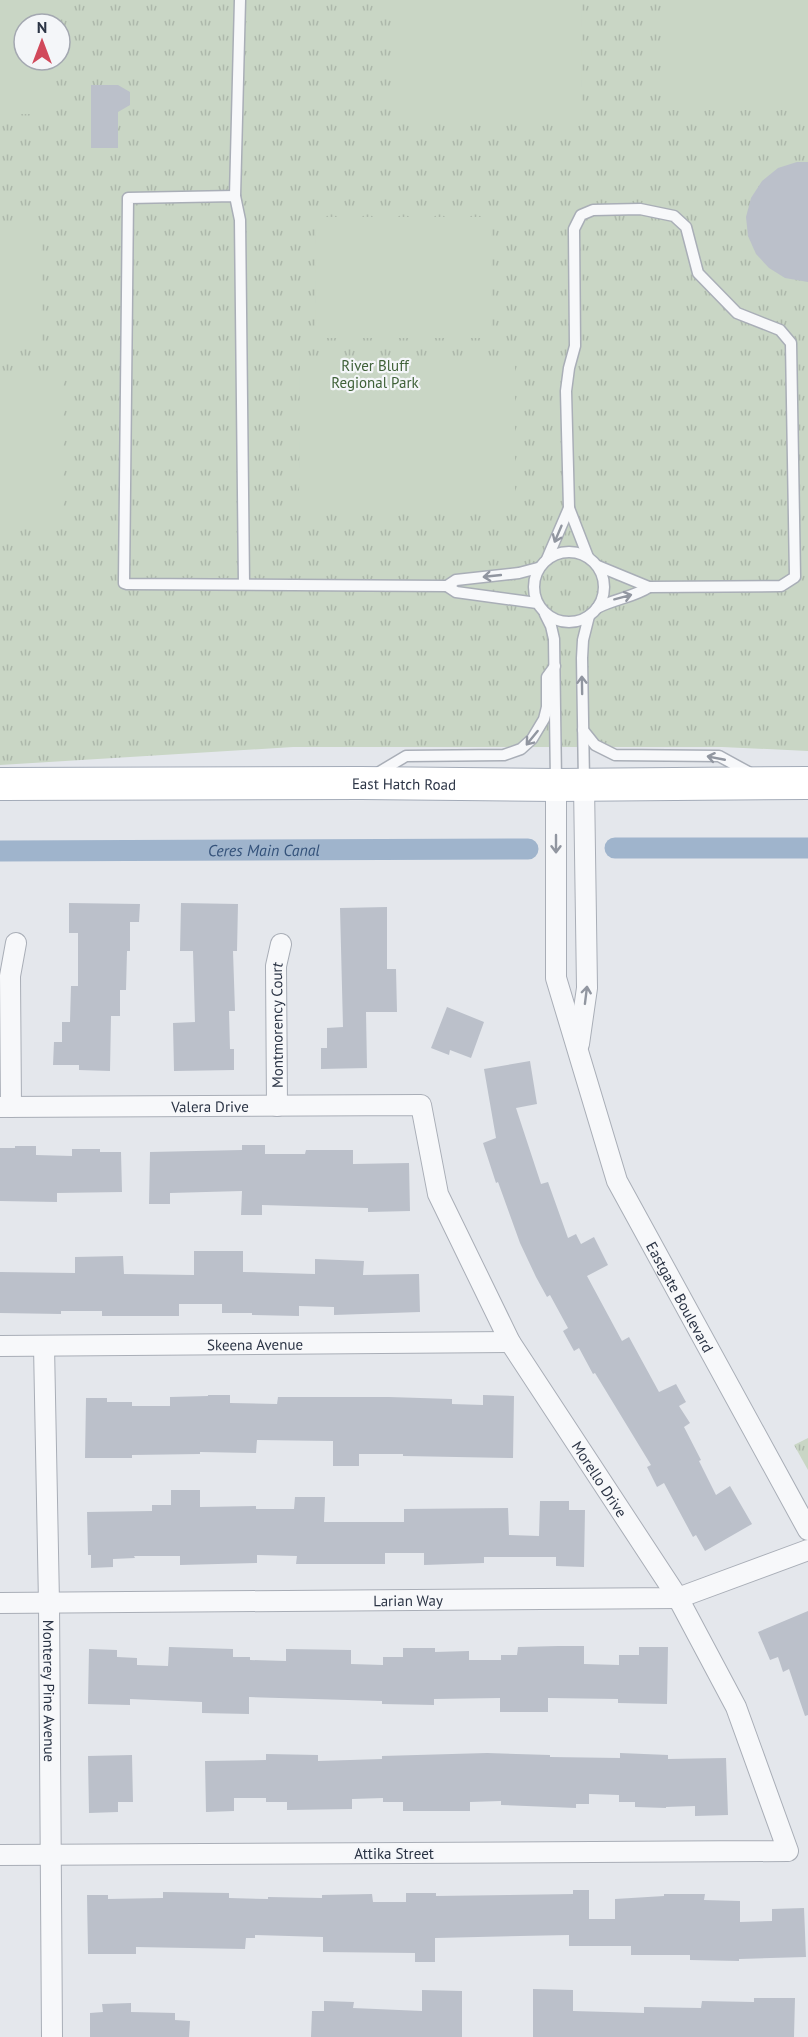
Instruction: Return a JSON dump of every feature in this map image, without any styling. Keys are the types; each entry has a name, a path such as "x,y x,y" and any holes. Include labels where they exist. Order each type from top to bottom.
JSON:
{"main road":[{"name":"East Hatch Road","path":"0,784 808,783"}],"street":[{"name":"Eastgate Boulevard","path":"570,785 556,978 617,1180 808,1530"},
{"name":"Eastgate Boulevard","path":"570,785 587,988 578,1053"},
{"path":"5,1107 10,976 16,943"},
{"name":"Montmorency Court","path":"277,1106 276,966 282,944"},
{"name":"Valera Drive","path":"5,1107 421,1105"},
{"name":"Morello Drive","path":"421,1105 438,1194 510,1342 678,1598 736,1707 788,1851"},
{"name":"Skeena Avenue","path":"0,1346 510,1342"},
{"name":"Monterey Pine Avenue","path":"44,1346 49,1603 52,2037"},
{"name":"Larian Way","path":"0,1603 678,1598 808,1550"},
{"name":"Attika Street","path":"0,1856 788,1851"}],"lane":[{"path":"240,0 235,196 240,220 244,584"},
{"path":"235,196 131,197 127,201 123,580 127,584 447,586 456,592 537,603"},
{"path":"570,785 555,666 554,635 537,603 533,585 538,568 546,559 555,553 576,551 588,557 598,566 649,586 781,586 795,577 791,343 780,330 737,312 698,273 686,226 674,216 640,209 593,210 581,215 574,230 576,346 569,368 566,391 569,508 588,557"},
{"path":"546,559 569,508"},
{"path":"570,785 583,730 582,658 593,612 603,598 605,588 598,566"},
{"path":"447,586 456,580 519,573 538,568"},
{"path":"544,613 566,622 578,621 618,598 639,594 649,586"},
{"path":"361,783 406,756 504,755 516,752 532,740 544,719 546,677 555,666"},
{"path":"583,730 595,745 615,755 719,756 768,783"}],"green space":[{"name":"River Bluff Regional Park","path":"0,0 808,0 808,751 722,747 293,747 0,765"},
{"path":"0,0 54,0 54,12 12,12 12,72 54,72 54,114 0,114"},
{"path":"392,0 581,0 582,121 392,121"},
{"path":"662,0 808,0 808,110 662,110"},
{"path":"316,217 491,217 491,338 315,338"},
{"path":"0,221 41,221 41,342 0,342"},
{"path":"300,363 515,363 515,511 299,511"},
{"path":"0,372 63,372 63,521 0,521"},
{"path":"808,1438 808,1470 794,1445"}],"building":[{"path":"91,85 118,85 130,92 130,105 118,112 118,148 91,148"},
{"path":"797,162 808,162 808,282 785,278 769,268 756,254 748,236 746,217 751,198 762,181 778,168"},
{"path":"69,903 140,904 139,922 130,922 126,990 120,990 120,1016 111,1016 110,1071 79,1070 79,1065 53,1065 54,1042 62,1042 62,1022 70,1022 71,986 78,986 78,933 69,933"},
{"path":"181,903 238,904 237,951 233,951 235,1011 229,1011 230,1049 234,1049 234,1070 174,1071 173,1023 195,1022 193,951 180,951"},
{"path":"387,907 387,969 396,969 397,1012 366,1012 367,1068 321,1069 321,1048 327,1048 327,1028 343,1027 340,908"},
{"path":"447,1007 484,1022 471,1058 450,1050 449,1055 431,1048"},
{"path":"530,1061 537,1104 516,1108 541,1184 548,1182 568,1238 576,1234 581,1244 594,1237 608,1265 587,1276 622,1341 629,1337 659,1392 676,1384 686,1402 679,1406 690,1423 684,1427 716,1495 730,1486 752,1524 705,1551 696,1535 693,1537 664,1483 657,1487 647,1467 651,1465 579,1348 574,1351 563,1331 568,1328 550,1295 547,1297 536,1277 520,1243 498,1182 496,1183 483,1143 496,1138 484,1069"},
{"path":"242,1145 265,1145 265,1154 305,1154 306,1150 353,1150 353,1164 409,1163 410,1211 368,1212 368,1208 262,1205 262,1215 241,1215 242,1191 170,1193 170,1204 149,1204 150,1152 242,1150"},
{"path":"15,1146 36,1146 36,1155 72,1156 72,1149 121,1152 122,1192 57,1193 57,1202 0,1201 0,1148 15,1148"},
{"path":"194,1251 243,1251 243,1272 315,1274 315,1259 364,1261 363,1275 419,1274 420,1312 334,1315 334,1307 299,1306 299,1316 252,1315 252,1313 222,1313 222,1304 179,1304 179,1316 102,1316 102,1311 61,1311 61,1314 0,1313 0,1272 75,1273 75,1257 123,1256 124,1274 194,1275"},
{"path":"230,1395 230,1403 277,1404 278,1397 389,1397 452,1399 452,1404 483,1405 483,1395 514,1396 513,1458 359,1454 359,1466 333,1466 333,1441 257,1440 256,1453 200,1452 200,1454 132,1455 132,1458 85,1458 86,1398 107,1398 107,1402 132,1402 132,1406 170,1406 170,1397"},
{"path":"171,1490 200,1490 200,1507 256,1506 256,1509 294,1509 295,1497 325,1497 324,1522 404,1522 404,1509 508,1508 509,1535 539,1536 540,1501 569,1501 569,1510 585,1510 584,1567 556,1566 556,1557 484,1557 484,1563 424,1565 424,1553 385,1553 385,1564 296,1564 297,1556 257,1555 257,1563 180,1565 180,1556 134,1556 135,1558 113,1559 113,1567 91,1568 91,1555 88,1555 87,1512 152,1511 152,1505 171,1505"},
{"path":"808,1611 808,1715 805,1716 789,1669 783,1672 778,1657 770,1660 758,1632"},
{"path":"584,1646 584,1664 619,1665 619,1655 639,1655 639,1647 668,1647 667,1704 618,1703 618,1699 548,1698 548,1712 500,1712 500,1698 434,1699 434,1705 249,1697 249,1714 202,1713 202,1702 130,1699 130,1705 88,1704 89,1649 117,1650 117,1657 137,1658 137,1665 168,1666 169,1647 233,1649 233,1657 286,1661 286,1649 351,1650 351,1664 383,1665 383,1657 403,1657 403,1648 435,1648 435,1652 469,1651 469,1660 501,1660 501,1655 517,1655 518,1647"},
{"path":"487,1753 620,1758 620,1753 668,1755 668,1759 726,1758 728,1815 695,1816 695,1806 635,1807 635,1802 619,1802 619,1795 589,1794 589,1804 576,1804 576,1808 501,1805 501,1801 470,1802 470,1811 403,1811 403,1802 383,1802 383,1798 352,1799 352,1809 287,1810 287,1802 266,1802 266,1798 234,1798 234,1811 206,1812 205,1761 266,1760 266,1754 318,1755 318,1761 382,1759 382,1756"},
{"path":"132,1755 133,1802 118,1802 118,1812 89,1813 88,1756"},
{"path":"573,1890 589,1890 589,1919 615,1919 615,1899 664,1896 664,1894 705,1894 704,1900 740,1901 740,1922 772,1921 772,1909 804,1908 806,1957 739,1959 739,1961 690,1960 690,1955 631,1955 631,1946 569,1946 569,1935 435,1938 435,1962 415,1962 415,1953 323,1952 323,1937 255,1935 255,1938 246,1938 245,1949 136,1947 136,1954 88,1954 87,1895 108,1895 108,1899 163,1898 163,1892 229,1893 229,1898 268,1899 268,1897 322,1898 322,1895 372,1894 373,1902 406,1902 406,1893 436,1893 436,1896 573,1894"},
{"path":"533,1989 573,1990 573,2011 644,2013 644,2007 701,2008 702,2001 754,2002 754,1998 795,1998 794,2037 533,2037"},
{"path":"422,1990 462,1991 462,2037 311,2037 312,2011 324,2011 324,2001 354,2002 353,2008 422,2011"},
{"path":"131,2003 131,2012 175,2013 175,2020 190,2021 189,2037 90,2037 90,2013 103,2012 102,2004"}],"waterway":[{"name":"Ceres Main Canal","path":"615,848 808,848"},
{"name":"Ceres Main Canal","path":"0,851 528,849"}]}
